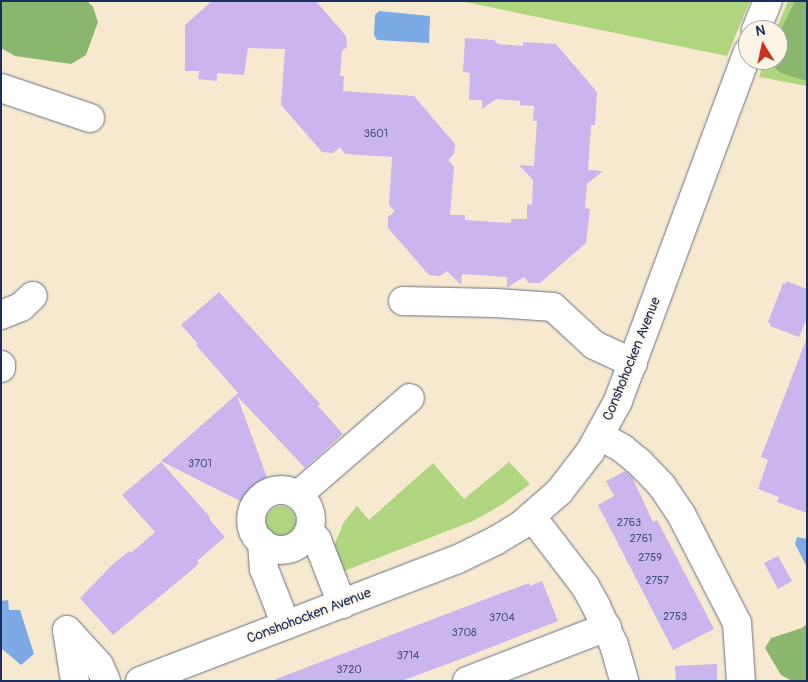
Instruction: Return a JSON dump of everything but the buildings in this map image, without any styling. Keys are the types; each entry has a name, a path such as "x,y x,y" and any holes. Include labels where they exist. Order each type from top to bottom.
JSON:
{"street":[{"path":"760,20 768,1"},
{"name":"Conshohocken Avenue","path":"140,681 456,560 495,541 532,517 568,482 600,436 618,401 741,70"},
{"path":"1,88 90,118"},
{"path":"1,315 21,307 33,296"},
{"path":"403,301 553,307 594,345 633,363"},
{"path":"298,495 410,398"},
{"path":"600,436 623,449 640,463 662,486 681,514 737,624 741,681"},
{"path":"280,490 298,495 306,502 310,511 312,521 309,531 296,546 286,550 276,550 262,542 254,532 251,523 256,504 262,497 280,490"},
{"path":"532,517 585,586 607,627 624,681"},
{"path":"309,531 317,540 342,604"},
{"path":"262,542 264,569 286,625"},
{"path":"467,681 504,674 607,627"},
{"path":"75,681 67,630 99,665 106,681"}],"green space":[{"path":"1,1 87,1 93,7 98,22 86,55 71,64 15,56 1,48"},
{"path":"460,1 750,1 742,20 738,20 738,30 727,56"},
{"path":"788,1 807,1 807,86 759,77 761,70 788,70 788,20 780,20"},
{"path":"795,1 807,1 807,81 781,73 777,70 788,70 788,20 786,20"},
{"path":"509,462 530,484 503,504 473,521 339,573 332,550 344,522 357,506 369,520 433,463 464,499"},
{"path":"281,506 292,510 296,521 292,532 281,536 270,532 266,521 270,510"},
{"path":"807,624 807,681 792,681 781,675 765,648 771,638 802,628"}],"water":[{"path":"379,11 430,16 429,43 377,40 374,35 375,15"},
{"path":"797,537 807,539 807,567 795,544"},
{"path":"8,600 9,610 20,610 34,654 21,665 1,648 1,601"}]}
